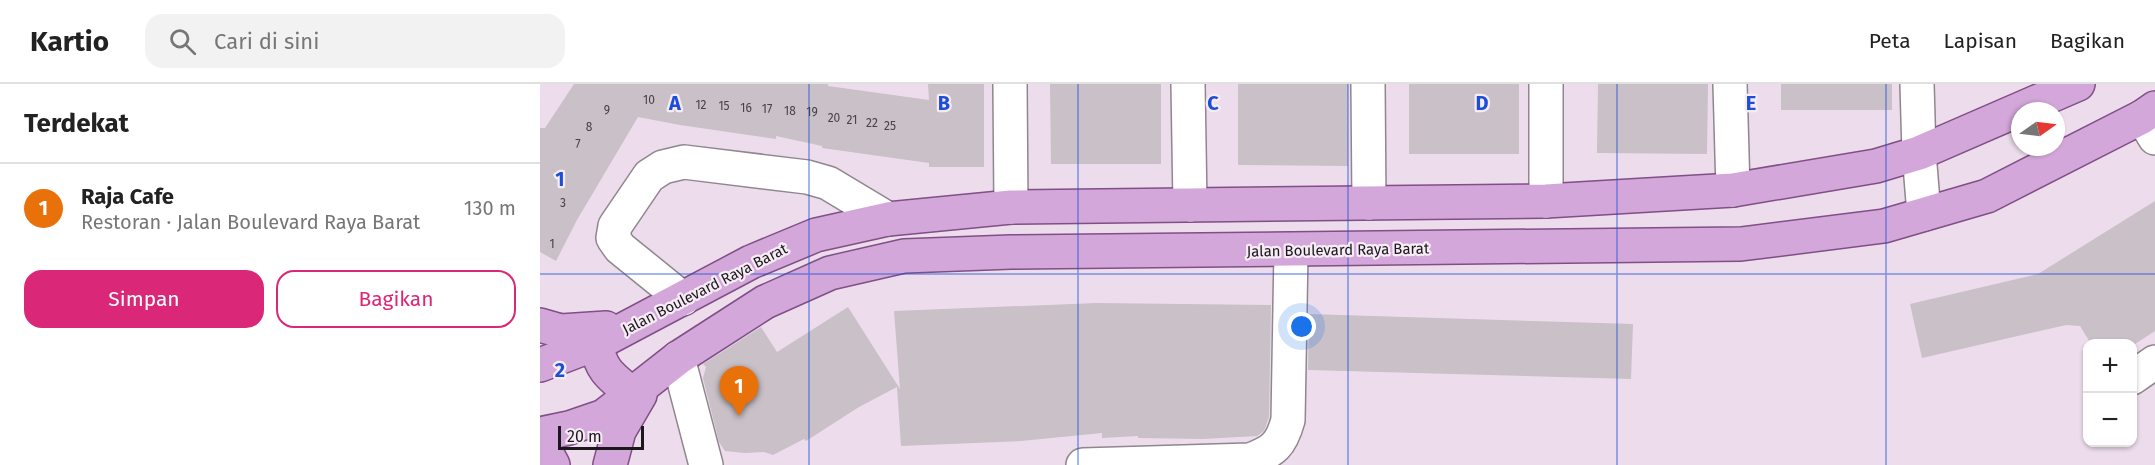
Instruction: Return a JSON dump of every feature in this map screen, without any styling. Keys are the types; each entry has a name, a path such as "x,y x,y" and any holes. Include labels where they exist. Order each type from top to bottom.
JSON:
{"main road":[{"name":"Jalan Boulevard Raya Barat","path":"540,365 600,342 751,262 816,235 888,219 1011,207 1546,201 1733,190 1876,166 1919,153 2078,84"},
{"name":"Jalan Boulevard Raya Barat","path":"540,434 569,428 604,416 655,376 765,302 830,273 904,256 1011,252 1741,244 1884,226 1987,196 2151,121"},
{"path":"1011,207 1011,252"},
{"path":"540,325 561,331 593,330 636,323"},
{"path":"600,342 597,345 598,356 606,372 655,376"},
{"path":"610,465 619,431 634,404 655,376"},
{"path":"540,441 553,465"}],"lane":[{"path":"1010,84 1011,207"},
{"path":"1188,84 1190,205"},
{"path":"1368,84 1369,203"},
{"path":"1546,84 1546,201"},
{"path":"1730,84 1733,190"},
{"path":"1917,84 1924,214"},
{"path":"682,299 620,248 613,238 615,226 649,176 663,166 684,162 807,177 828,183 888,219"},
{"path":"1083,465 1250,460 1274,449 1283,436 1288,420 1291,250"},
{"path":"2137,375 2155,362"},
{"path":"655,376 706,465"}],"shaded area":[{"path":"540,84 2155,84 2155,465 540,465"}],"building":[{"path":"574,84 828,84 828,86 929,100 928,84 984,84 984,167 929,167 929,163 822,148 822,146 776,136 776,139 638,117 577,220 556,261 540,252 540,128 545,128"},
{"path":"1050,84 1161,84 1161,164 1051,164"},
{"path":"1238,84 1348,84 1348,166 1238,165"},
{"path":"1409,84 1519,84 1519,154 1409,154"},
{"path":"1598,84 1708,84 1707,154 1597,153"},
{"path":"1781,84 1892,84 1892,110 1781,110"},
{"path":"2155,201 2155,331 2137,343 2137,339 2088,339 2080,326 2066,325 1922,358 1910,304 2038,274"},
{"path":"1097,303 1271,305 1269,417 1264,431 1257,436 1203,439 1138,438 1138,436 1102,438 1102,433 1021,441 901,446 897,387 859,407 806,441 804,439 773,455 764,452 725,451 719,442 703,378 706,367 703,364 761,327 777,352 848,307 900,389 894,311"},
{"path":"1309,314 1633,324 1631,379 1308,370"}],"place":[{"name":"Raja Cafe","path":"739,416"}]}
